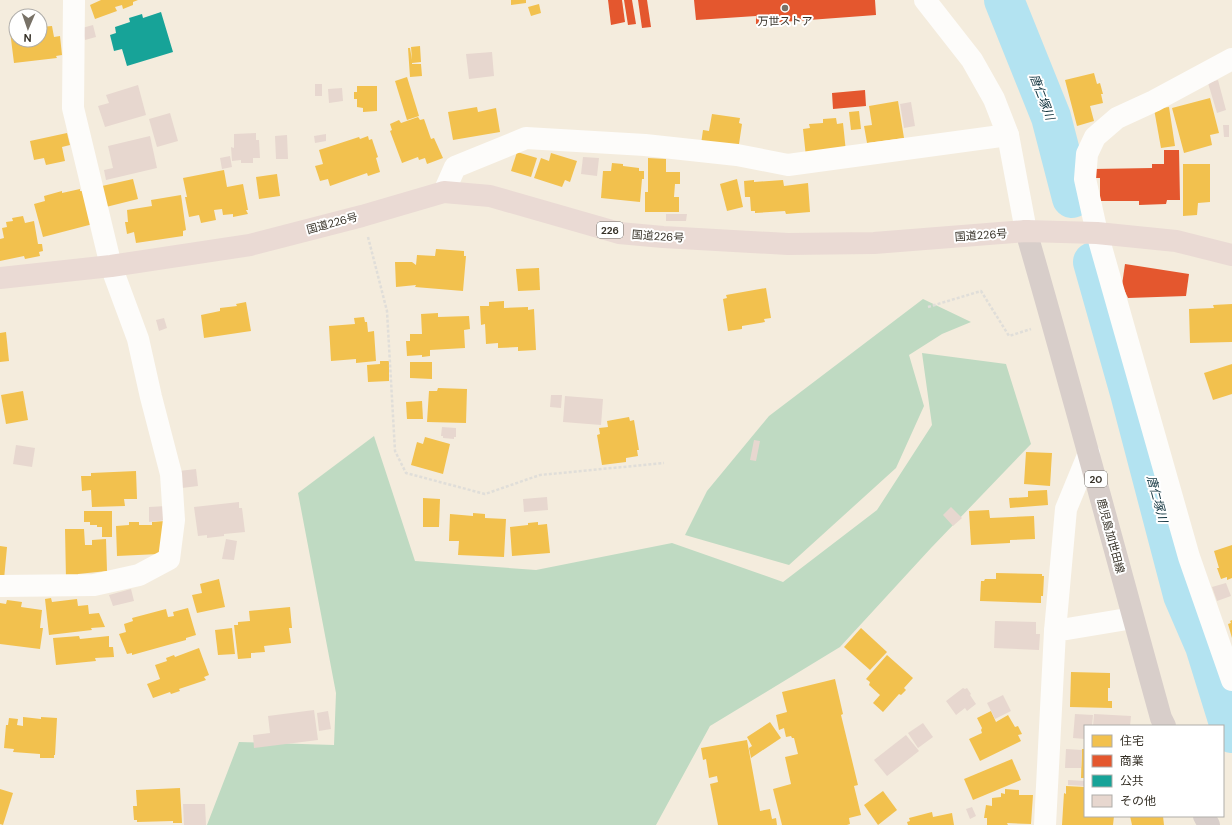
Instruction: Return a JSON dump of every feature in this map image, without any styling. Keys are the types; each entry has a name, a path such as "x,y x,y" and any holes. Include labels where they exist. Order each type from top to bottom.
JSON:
{"highway":[{"name":"国道226号","path":"0,278 111,266 250,245 362,216 444,192 490,196 619,233 663,237 788,244 874,243 1026,231 1097,233 1176,241 1232,255"}],"main road":[{"name":"鹿児島加世田線","path":"1026,231 1053,322 1133,618 1165,725"}],"street":[{"path":"0,586 94,585 139,575 169,559 174,520 171,474 138,339 111,266 73,108 74,0"},
{"path":"925,0 972,60 994,99 1008,135 1026,231"},
{"path":"1232,59 1154,101 1117,118 1095,137 1087,154 1085,179 1097,233 1189,556 1232,680"},
{"path":"444,192 455,167 526,138 645,144 737,155 788,165 1008,135"},
{"path":"1046,825 1055,631 1066,509 1089,453"},
{"path":"1055,631 1133,618"}],"path":[{"path":"362,216 387,311 395,451 406,473 485,494 540,476 664,463"},
{"path":"928,307 981,291 1009,336 1053,322"}],"green space":[{"path":"923,299 971,322 942,334 909,355 924,406 896,468 789,565 685,535 707,491 769,416"},
{"path":"922,353 1006,364 1031,444 931,548 840,647 710,726 656,825 207,825 239,742 334,745 336,693 298,493 374,436 415,561 536,570 672,543 783,582 877,510 932,425"}],"building: 住宅":[{"path":"101,0 138,0 133,2 133,5 123,9 122,5 115,7 117,11 95,19 90,5"},
{"path":"511,0 526,0 526,3 511,5"},
{"path":"539,4 541,13 531,16 528,7"},
{"path":"48,26 52,26 54,37 60,36 62,55 56,56 57,58 14,63 12,48 48,48"},
{"path":"420,46 421,62 412,64 421,64 422,76 410,77 408,48 410,48 412,60 411,47"},
{"path":"1094,73 1097,84 1100,83 1103,94 1101,94 1103,103 1090,106 1094,121 1077,126 1065,80"},
{"path":"407,77 419,116 407,120 395,81"},
{"path":"357,86 377,86 377,111 363,112 363,108 357,107 357,99 354,99 354,92 357,92"},
{"path":"1210,98 1219,133 1210,135 1212,145 1184,153 1172,108"},
{"path":"898,101 904,138 867,143 864,126 872,125 869,106"},
{"path":"477,107 478,112 496,108 500,132 453,140 448,112"},
{"path":"1169,107 1175,146 1161,148 1154,109"},
{"path":"859,111 861,129 851,130 849,112"},
{"path":"712,114 740,118 739,123 742,124 739,144 701,144 703,130 709,131"},
{"path":"418,117 420,120 424,119 431,139 434,138 443,158 427,164 425,158 419,160 418,157 402,163 390,131 392,130 390,124 399,120 401,123"},
{"path":"836,118 837,124 843,123 846,152 806,157 803,129 810,128 809,124 823,123 823,119"},
{"path":"67,133 70,145 62,147 65,161 46,165 44,158 34,160 30,141"},
{"path":"368,136 369,140 372,139 378,157 376,158 380,172 368,176 367,173 330,186 328,179 320,181 315,166 323,164 319,150 359,137 360,139"},
{"path":"517,152 537,158 531,177 511,171"},
{"path":"551,153 577,161 570,182 565,180 562,187 534,178 541,158 549,161"},
{"path":"648,158 666,159 666,172 680,172 680,184 675,184 674,197 679,197 679,212 645,212 645,192 648,192"},
{"path":"612,163 639,168 639,171 644,171 640,202 601,198 603,171 611,171"},
{"path":"1183,164 1210,164 1210,202 1198,203 1197,215 1183,216"},
{"path":"224,170 227,187 243,184 248,210 246,210 248,214 233,217 233,214 223,215 222,209 214,210 216,220 201,223 199,215 189,217 183,178"},
{"path":"277,174 280,196 259,199 256,177"},
{"path":"133,179 138,199 106,207 102,186"},
{"path":"737,179 743,207 727,211 720,184"},
{"path":"754,180 754,182 783,180 784,186 808,183 810,212 786,214 785,211 755,213 755,211 751,211 750,197 745,197 744,181"},
{"path":"80,189 80,191 84,191 93,224 43,237 34,204 45,201 44,196 62,191 62,193"},
{"path":"181,195 186,230 183,231 183,236 136,243 134,232 127,234 125,222 128,222 127,210 152,206 151,200"},
{"path":"23,216 25,223 34,221 38,244 42,244 43,251 39,252 40,256 25,259 24,256 0,261 0,239 4,238 2,228 7,227 6,222 13,221 12,218"},
{"path":"436,249 464,251 464,256 466,256 463,291 415,287 416,285 396,287 395,262 412,262 416,265 417,255 435,256"},
{"path":"539,268 540,290 518,291 516,269"},
{"path":"766,288 771,318 764,319 765,322 742,326 742,329 728,331 723,299 727,298 726,295"},
{"path":"504,301 504,308 528,307 528,310 534,309 536,350 518,351 518,347 498,348 498,343 486,344 485,324 481,325 480,306 489,306 489,302"},
{"path":"246,302 251,331 204,338 201,315 220,311 220,308 237,306 236,304"},
{"path":"1232,304 1232,342 1190,343 1189,309 1214,308 1213,305"},
{"path":"438,313 438,317 469,316 470,329 464,330 465,348 430,350 430,356 407,356 406,341 410,341 410,334 422,334 421,314"},
{"path":"364,317 365,322 367,322 368,332 374,331 376,361 356,363 356,359 331,361 329,326 355,324 354,318"},
{"path":"6,332 9,361 0,362 0,333"},
{"path":"380,361 389,361 389,381 368,382 367,365 380,364"},
{"path":"410,362 432,362 432,379 410,378"},
{"path":"1232,364 1232,394 1213,400 1204,373"},
{"path":"438,388 467,389 466,423 427,422 429,391 437,391"},
{"path":"23,391 28,420 6,424 1,395"},
{"path":"422,401 423,419 407,419 406,402"},
{"path":"629,417 630,421 634,420 639,450 637,450 638,456 626,458 626,462 602,465 597,435 600,434 599,428 608,427 607,421"},
{"path":"425,437 450,444 443,474 411,465 417,442 423,444"},
{"path":"1026,452 1052,453 1050,486 1024,484"},
{"path":"136,471 137,499 124,499 125,506 92,507 91,490 82,491 81,476 91,476 91,473"},
{"path":"1047,490 1048,505 1010,508 1009,498 1028,497 1028,491"},
{"path":"423,498 440,499 439,527 423,527"},
{"path":"989,510 990,518 1034,516 1035,539 1010,540 1010,543 971,545 969,511"},
{"path":"84,511 112,511 112,537 102,537 102,527 90,525 90,522 84,522"},
{"path":"473,513 485,514 485,518 506,519 504,557 458,555 459,541 449,541 450,514 473,516"},
{"path":"165,521 166,551 159,551 159,554 117,556 116,526 129,525 129,522 139,522 139,525 152,525 152,522"},
{"path":"538,522 538,525 547,524 550,553 512,556 510,527"},
{"path":"65,529 84,529 85,545 92,545 92,540 106,539 107,571 78,574 78,578 66,579"},
{"path":"1232,545 1232,578 1227,580 1227,577 1221,579 1217,568 1219,568 1214,551"},
{"path":"0,546 7,547 4,579 0,578"},
{"path":"996,573 1042,574 1042,576 1044,576 1043,596 1041,596 1041,603 980,601 981,581 984,581 985,579 996,579"},
{"path":"219,579 225,607 197,613 192,595 202,593 200,584"},
{"path":"51,598 52,602 77,599 78,606 88,605 89,614 99,613 105,627 49,635 45,599"},
{"path":"7,600 22,602 21,607 42,610 40,628 43,628 40,649 0,644 0,603 6,604"},
{"path":"290,607 292,628 289,628 291,643 264,646 265,652 251,653 251,658 238,659 234,625 238,625 238,622 250,621 249,611"},
{"path":"188,608 196,635 186,638 186,640 132,655 132,653 127,654 119,634 126,632 124,624 133,621 132,618 166,609 168,617 174,616 173,612"},
{"path":"1232,620 1232,638 1228,624 1231,623 1230,621"},
{"path":"232,628 235,654 218,655 215,630"},
{"path":"861,628 887,652 870,670 844,647"},
{"path":"79,636 80,639 109,636 109,647 113,647 114,657 95,658 96,661 56,665 53,638"},
{"path":"199,648 209,675 204,677 206,680 179,689 180,691 171,694 170,692 153,698 147,684 160,679 155,665 167,661 166,658 174,655 175,657"},
{"path":"887,655 913,678 904,688 906,690 901,695 899,694 883,712 873,703 880,695 869,685 870,682 866,679"},
{"path":"1071,672 1110,673 1108,701 1112,701 1112,708 1070,707"},
{"path":"835,679 843,714 841,715 858,785 854,786 861,815 849,818 850,824 847,825 782,825 773,789 791,784 785,757 798,754 794,738 791,736 786,737 784,728 779,730 776,715 787,712 782,692"},
{"path":"991,711 996,722 1008,715 1015,727 1018,726 1022,734 1018,735 1021,741 980,761 969,739 982,733 982,728 977,718"},
{"path":"23,717 41,719 41,717 57,718 54,758 40,758 40,754 13,752 14,749 4,748 6,725 8,725 9,718 18,719 17,725 23,726"},
{"path":"770,722 781,738 751,758 749,748 752,746 747,737"},
{"path":"747,740 760,811 770,809 772,819 776,818 777,825 718,825 710,784 718,782 717,776 709,778 706,759 703,760 701,748"},
{"path":"1082,749 1084,749 1084,778 1081,778"},
{"path":"1012,759 1021,780 973,800 964,779"},
{"path":"1066,786 1084,787 1084,817 1114,817 1113,825 1062,825 1064,793 1066,794"},
{"path":"180,788 182,823 173,823 173,821 137,822 137,820 134,820 133,806 137,806 136,790"},
{"path":"0,789 13,793 3,825 0,824"},
{"path":"1005,789 1019,790 1019,795 1033,795 1031,824 1007,823 1008,825 987,825 987,818 984,818 986,805 992,806 992,798 1001,797 1001,793 1005,794"},
{"path":"883,791 897,810 878,825 864,805"},
{"path":"932,812 933,817 952,813 954,825 908,825 907,822 910,821 909,818"},
{"path":"1130,817 1163,817 1164,825 1132,825"}],"building: 商業":[{"path":"608,0 622,0 625,22 611,25"},
{"path":"624,0 632,0 636,24 628,25"},
{"path":"638,0 647,0 651,27 642,28"},
{"name":"万世ストア","path":"694,0 875,0 876,15 756,24 756,16 696,20"},
{"path":"865,90 866,106 833,109 832,93"},
{"path":"1164,150 1179,150 1180,200 1167,200 1166,204 1139,205 1139,201 1100,201 1100,178 1093,178 1093,169 1152,168 1152,164 1164,164"},
{"path":"1125,264 1189,274 1186,296 1128,298 1122,285"}],"building: 公共":[{"path":"161,12 173,52 127,66 122,49 114,51 110,35 116,33 115,27 130,22 129,18 142,14 143,18"}],"building: その他":[{"path":"93,25 96,37 85,40 82,28"},
{"path":"492,52 494,76 469,79 466,54"},
{"path":"1218,80 1226,110 1217,113 1208,83"},
{"path":"315,84 322,84 322,96 315,96"},
{"path":"138,85 146,115 105,127 98,106 109,103 106,95"},
{"path":"342,88 343,101 329,103 328,89"},
{"path":"911,102 915,126 904,128 900,104"},
{"path":"170,113 178,141 157,147 149,119"},
{"path":"1223,125 1229,125 1229,137 1224,137"},
{"path":"256,133 256,140 259,140 260,158 253,158 253,163 241,163 241,160 232,161 231,147 234,148 234,134"},
{"path":"326,134 326,141 315,143 314,136"},
{"path":"287,135 288,159 276,159 275,136"},
{"path":"150,136 157,168 106,180 104,170 113,168 108,146"},
{"path":"230,156 232,167 222,169 220,158"},
{"path":"583,157 599,158 597,176 581,174"},
{"path":"666,214 687,214 686,221 666,221"},
{"path":"164,318 167,328 159,331 156,320"},
{"path":"551,395 562,395 561,408 550,407"},
{"path":"565,396 603,399 601,425 563,422"},
{"path":"442,427 456,428 456,437 454,437 454,439 443,438 443,436 441,436"},
{"path":"754,440 760,441 756,461 750,460"},
{"path":"16,445 35,448 32,467 13,464"},
{"path":"196,469 198,486 182,488 179,471"},
{"path":"547,497 548,510 524,512 523,499"},
{"path":"239,502 239,508 242,508 245,532 224,534 224,536 207,538 207,535 198,536 194,507"},
{"path":"167,506 168,520 149,522 149,507"},
{"path":"951,507 962,518 953,526 943,515"},
{"path":"226,539 237,541 234,560 222,559"},
{"path":"1226,583 1231,596 1217,601 1212,587"},
{"path":"131,589 134,601 113,606 109,595"},
{"path":"995,621 1036,622 1036,634 1040,634 1039,650 994,648"},
{"path":"963,688 967,688 976,704 967,711 965,708 956,715 946,701"},
{"path":"1003,695 1011,711 995,719 987,703"},
{"path":"314,710 318,740 254,748 253,735 270,733 268,716"},
{"path":"328,711 331,729 319,731 317,713"},
{"path":"1075,714 1093,715 1092,725 1084,725 1084,739 1073,738"},
{"path":"1094,714 1131,716 1130,725 1093,725"},
{"path":"923,723 933,737 918,748 908,733"},
{"path":"906,735 919,751 887,776 874,760"},
{"path":"1066,749 1082,750 1081,768 1065,768"},
{"path":"1068,780 1084,781 1084,786 1068,785"},
{"path":"183,804 205,804 206,825 184,825"},
{"path":"972,807 976,816 970,819 966,809"}],"waterway":[{"name":"唐仁塚川","path":"1004,0 1051,117 1072,198"},
{"name":"唐仁塚川","path":"1093,262 1130,393 1183,595 1205,646 1232,733"}],"place":[{"name":"万世ストア","path":"785,8"}]}
